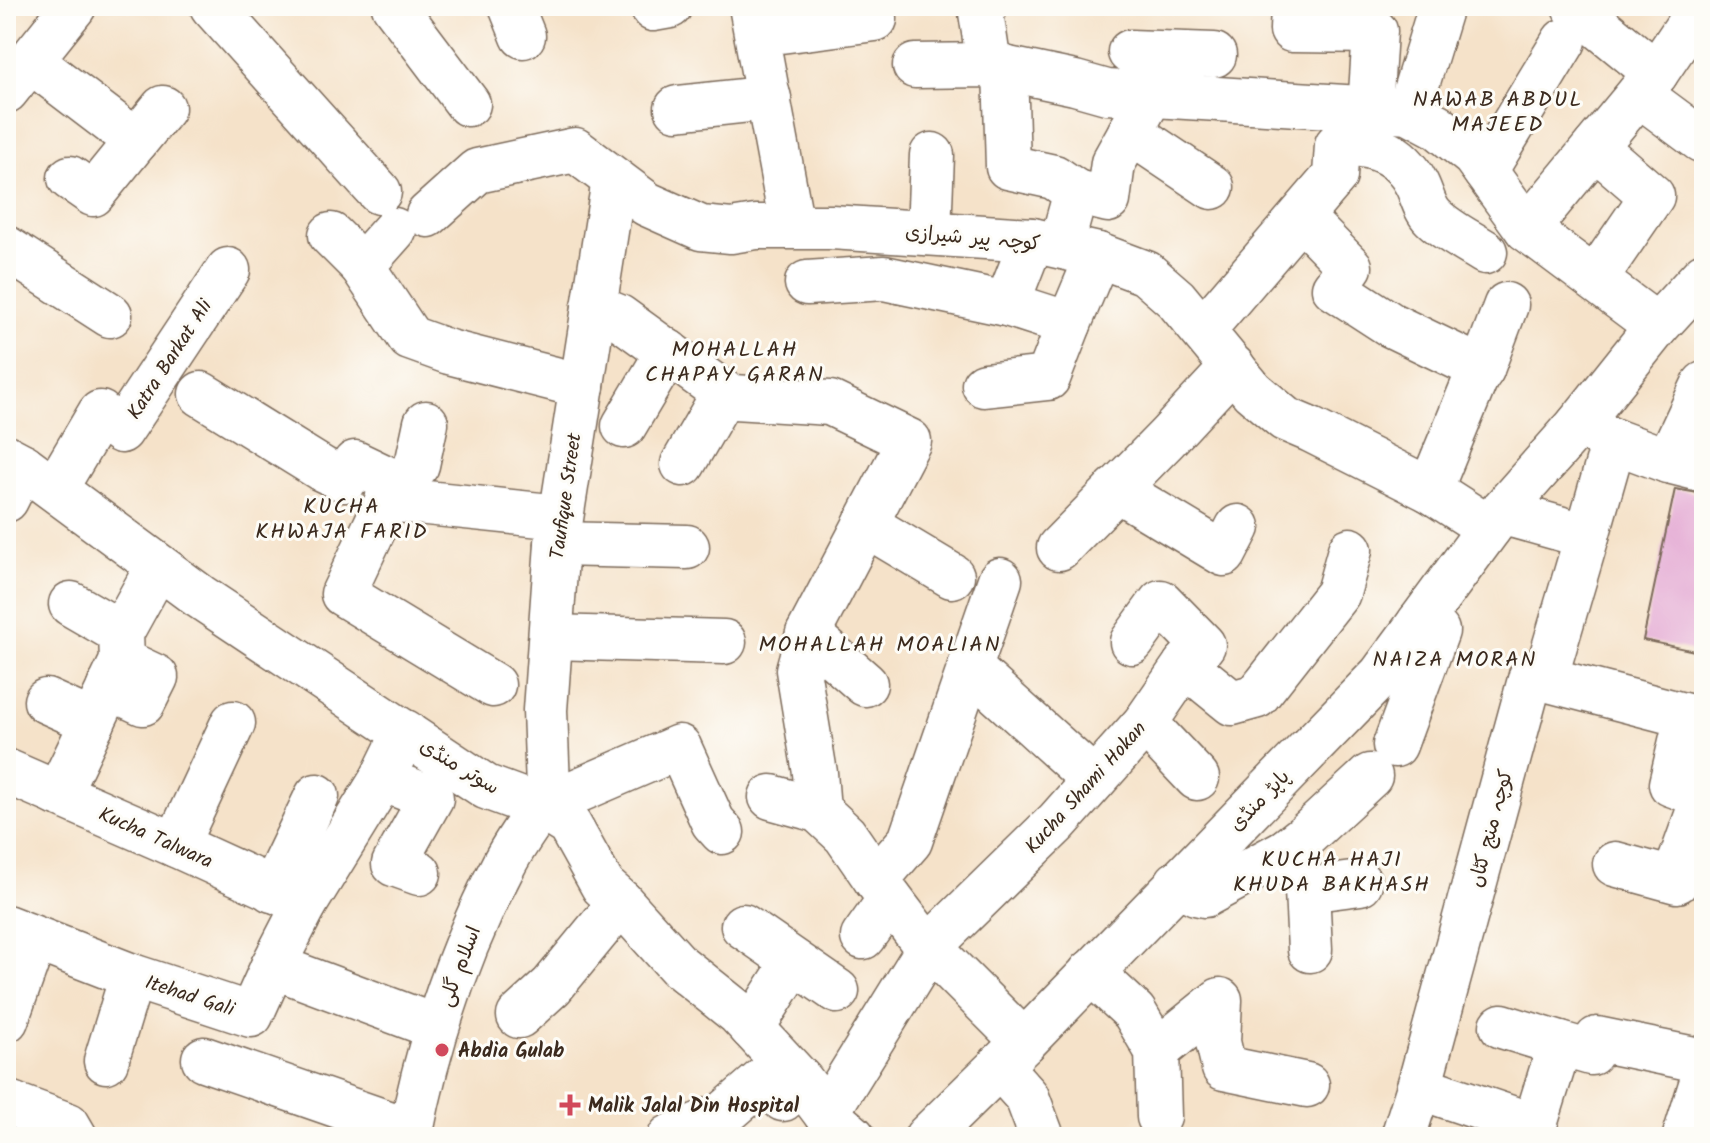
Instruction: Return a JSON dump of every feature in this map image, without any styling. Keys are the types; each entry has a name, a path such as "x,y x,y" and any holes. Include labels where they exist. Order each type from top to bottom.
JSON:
{"street":[{"path":"74,6 18,76 136,141"},
{"path":"212,6 400,212"},
{"path":"394,6 468,104"},
{"path":"980,6 997,66 1008,167 1054,177 1076,192 1108,200 1113,163 1135,79"},
{"path":"1293,6 1292,30 1375,31 1390,110"},
{"path":"1390,110 1441,6"},
{"path":"1527,229 1647,84 1701,6"},
{"path":"792,226 754,20 875,19"},
{"path":"1485,171 1569,24 1647,84 1701,140"},
{"path":"915,66 997,66 1107,92 1135,79 1214,55"},
{"path":"1135,79 1390,110 1437,126 1474,156 1527,229 1657,326"},
{"path":"1135,79 1212,187"},
{"path":"677,108 769,98"},
{"path":"70,178 93,194 163,108"},
{"path":"1203,330 1335,176 1337,145 1355,143 1373,146 1403,163 1416,182 1430,214 1485,252"},
{"path":"1595,147 1652,196 1595,279"},
{"name":"کوچہ پیر شیرازی","path":"362,266 400,212 477,171 575,150 647,204 701,228 731,231 792,226 929,233 1064,247 1146,273 1176,299 1252,391 1285,419 1495,520 1587,536"},
{"path":"929,233 932,155"},
{"name":"Taufique Street","path":"546,808 545,710 559,530 614,180"},
{"path":"984,385 1048,378 1069,324 1064,247 1076,192"},
{"path":"1301,217 1350,267 1334,288 1391,325 1482,369"},
{"path":"331,235 362,266 410,338 449,352 582,386"},
{"path":"1007,304 1064,247"},
{"path":"6,248 110,315"},
{"name":"Katra Barkat Ali","path":"22,478 100,413 121,431 228,270"},
{"path":"1704,275 1657,326 1596,433 1686,466 1704,384"},
{"path":"807,283 884,278 1007,304 1069,324"},
{"path":"1430,490 1506,305"},
{"path":"594,307 619,317 724,393 734,397 830,403 909,441 808,634 798,670 818,810"},
{"path":"624,426 668,352"},
{"path":"1059,548 1233,367"},
{"path":"683,464 724,393"},
{"path":"201,394 345,480 355,463 395,492 559,530 687,547"},
{"path":"426,423 417,465 395,492 343,594 493,685"},
{"name":"پاپڑ منڈی","path":"927,1137 1381,675 1495,520 1596,433"},
{"name":"کوچہ منج کٹاں","path":"1403,1137 1531,676 1545,679 1587,536 1596,433"},
{"name":"سوتر منڈی","path":"22,478 486,787 546,808 569,825 603,886 679,966 738,1013 836,1121"},
{"path":"1116,489 1224,554 1238,527"},
{"path":"865,524 952,576"},
{"path":"1185,665 1232,703 1257,696 1338,593 1350,550"},
{"path":"58,794 158,566"},
{"path":"863,937 883,889 910,841 1000,580"},
{"name":"Kucha Shami Hokan","path":"836,1121 930,946 1057,822 1145,723 1185,665 1203,645 1161,602 1132,642"},
{"path":"71,604 111,676"},
{"path":"1177,883 1205,895 1286,851 1382,761 1437,631 1419,623"},
{"path":"808,634 865,684"},
{"path":"552,637 724,642"},
{"path":"970,668 1094,780"},
{"path":"46,701 111,676"},
{"path":"1545,679 1687,716 1671,784 1704,796 1692,868 1677,881 1615,864"},
{"path":"176,845 233,723"},
{"path":"1145,723 1197,778"},
{"path":"288,897 382,779 405,732"},
{"path":"546,808 679,747 713,822 722,832"},
{"name":"Kucha Talwara","path":"6,771 288,897"},
{"path":"382,779 431,798 394,864 419,873"},
{"path":"317,796 288,897 273,966 436,1027"},
{"path":"771,797 818,810 845,835 920,938 930,946 1011,1054 1042,1137"},
{"name":"اسلام گلی","path":"411,1134 436,1027 456,968 505,862 546,808"},
{"path":"1286,851 1307,890 1310,950"},
{"path":"1307,890 1360,883"},
{"path":"519,1016 552,986 621,902"},
{"path":"743,926 837,991"},
{"path":"6,1020 20,933"},
{"name":"Itehad Gali","path":"20,933 132,976 251,1015 273,966"},
{"path":"752,1028 794,962"},
{"path":"1091,972 1134,1012 1157,1051 1159,1117"},
{"path":"106,1061 132,976"},
{"path":"1157,1051 1220,1000 1218,1042 1224,1068 1307,1085"},
{"path":"1502,1026 1591,1053 1597,1039 1704,1061"},
{"path":"1419,1087 1532,1132 1560,1044"},
{"path":"204,1059 411,1134"},
{"path":"1685,1136 1704,1075"},
{"path":"670,1137 724,1114 768,1076 783,1099 836,1121"},
{"path":"6,1102 68,1125 75,1137"}],"building":[{"path":"1675,489 1704,494 1704,653 1643,640"}],"place":[{"name":"Abdia Gulab","path":"442,1050"},
{"name":"Malik Jalal Din Hospital","path":"570,1105"}],"district":[{"name":"NAWAB ABDUL MAJEED","path":"1498,110"},
{"name":"MOHALLAH CHAPAY GARAN","path":"735,360"},
{"name":"KUCHA KHWAJA FARID","path":"342,518"},
{"name":"MOHALLAH MOALIAN","path":"880,643"},
{"name":"NAIZA MORAN","path":"1455,658"},
{"name":"KUCHA HAJI KHUDA BAKHASH","path":"1332,870"}]}
